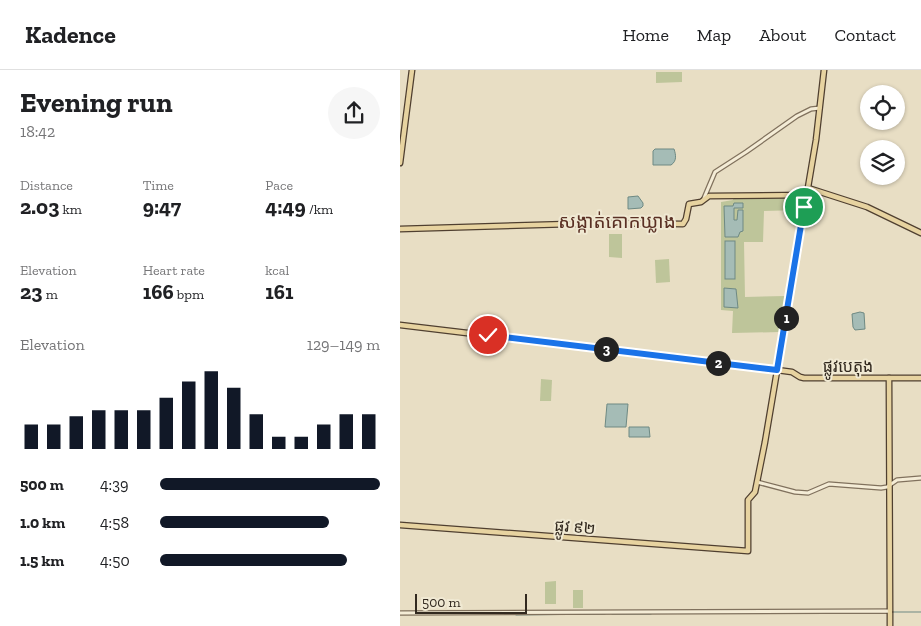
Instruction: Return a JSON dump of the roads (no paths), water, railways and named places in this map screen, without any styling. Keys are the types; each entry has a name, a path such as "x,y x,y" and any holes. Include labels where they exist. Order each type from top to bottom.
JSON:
{"main road":[{"path":"400,143 410,70"},
{"path":"400,163 410,70"},
{"path":"757,482 808,188 824,70"},
{"path":"808,188 867,207 921,233"},
{"path":"400,229 602,223 683,224 687,215 688,204 701,202 709,196 806,195"},
{"name":"ផ្លូវបេតុង","path":"400,324 792,372 804,378 921,378"},
{"path":"889,378 890,626"},
{"name":"ផ្លូវ ៩២","path":"400,525 748,551 748,500 754,494 757,482"}],"street":[{"path":"704,198 715,172 798,116 812,109 820,108"},
{"path":"757,482 795,492 808,493 829,484 881,488 897,480 921,478"},
{"path":"400,613 890,612"}],"water":[{"path":"655,149 674,149 676,156 674,162 671,165 653,165 653,151"},
{"path":"638,196 643,206 641,208 628,209 628,197"},
{"path":"734,203 743,203 743,208 734,208 734,220 737,220 738,210 743,210 743,231 740,232 738,237 725,237 724,206 733,206"},
{"path":"725,241 735,241 735,279 725,279"},
{"path":"724,288 736,289 738,308 724,307"},
{"path":"864,313 865,329 855,330 852,314"},
{"path":"607,404 628,404 626,427 605,427"},
{"path":"629,427 649,427 650,437 629,437"}],"waterway":[{"path":"890,612 921,612"},
{"path":"686,613 772,613"},
{"path":"516,615 605,614"},
{"path":"612,614 651,614"}],"district":[{"name":"សង្កាត់គោកឃ្លាង","path":"617,221"}]}
